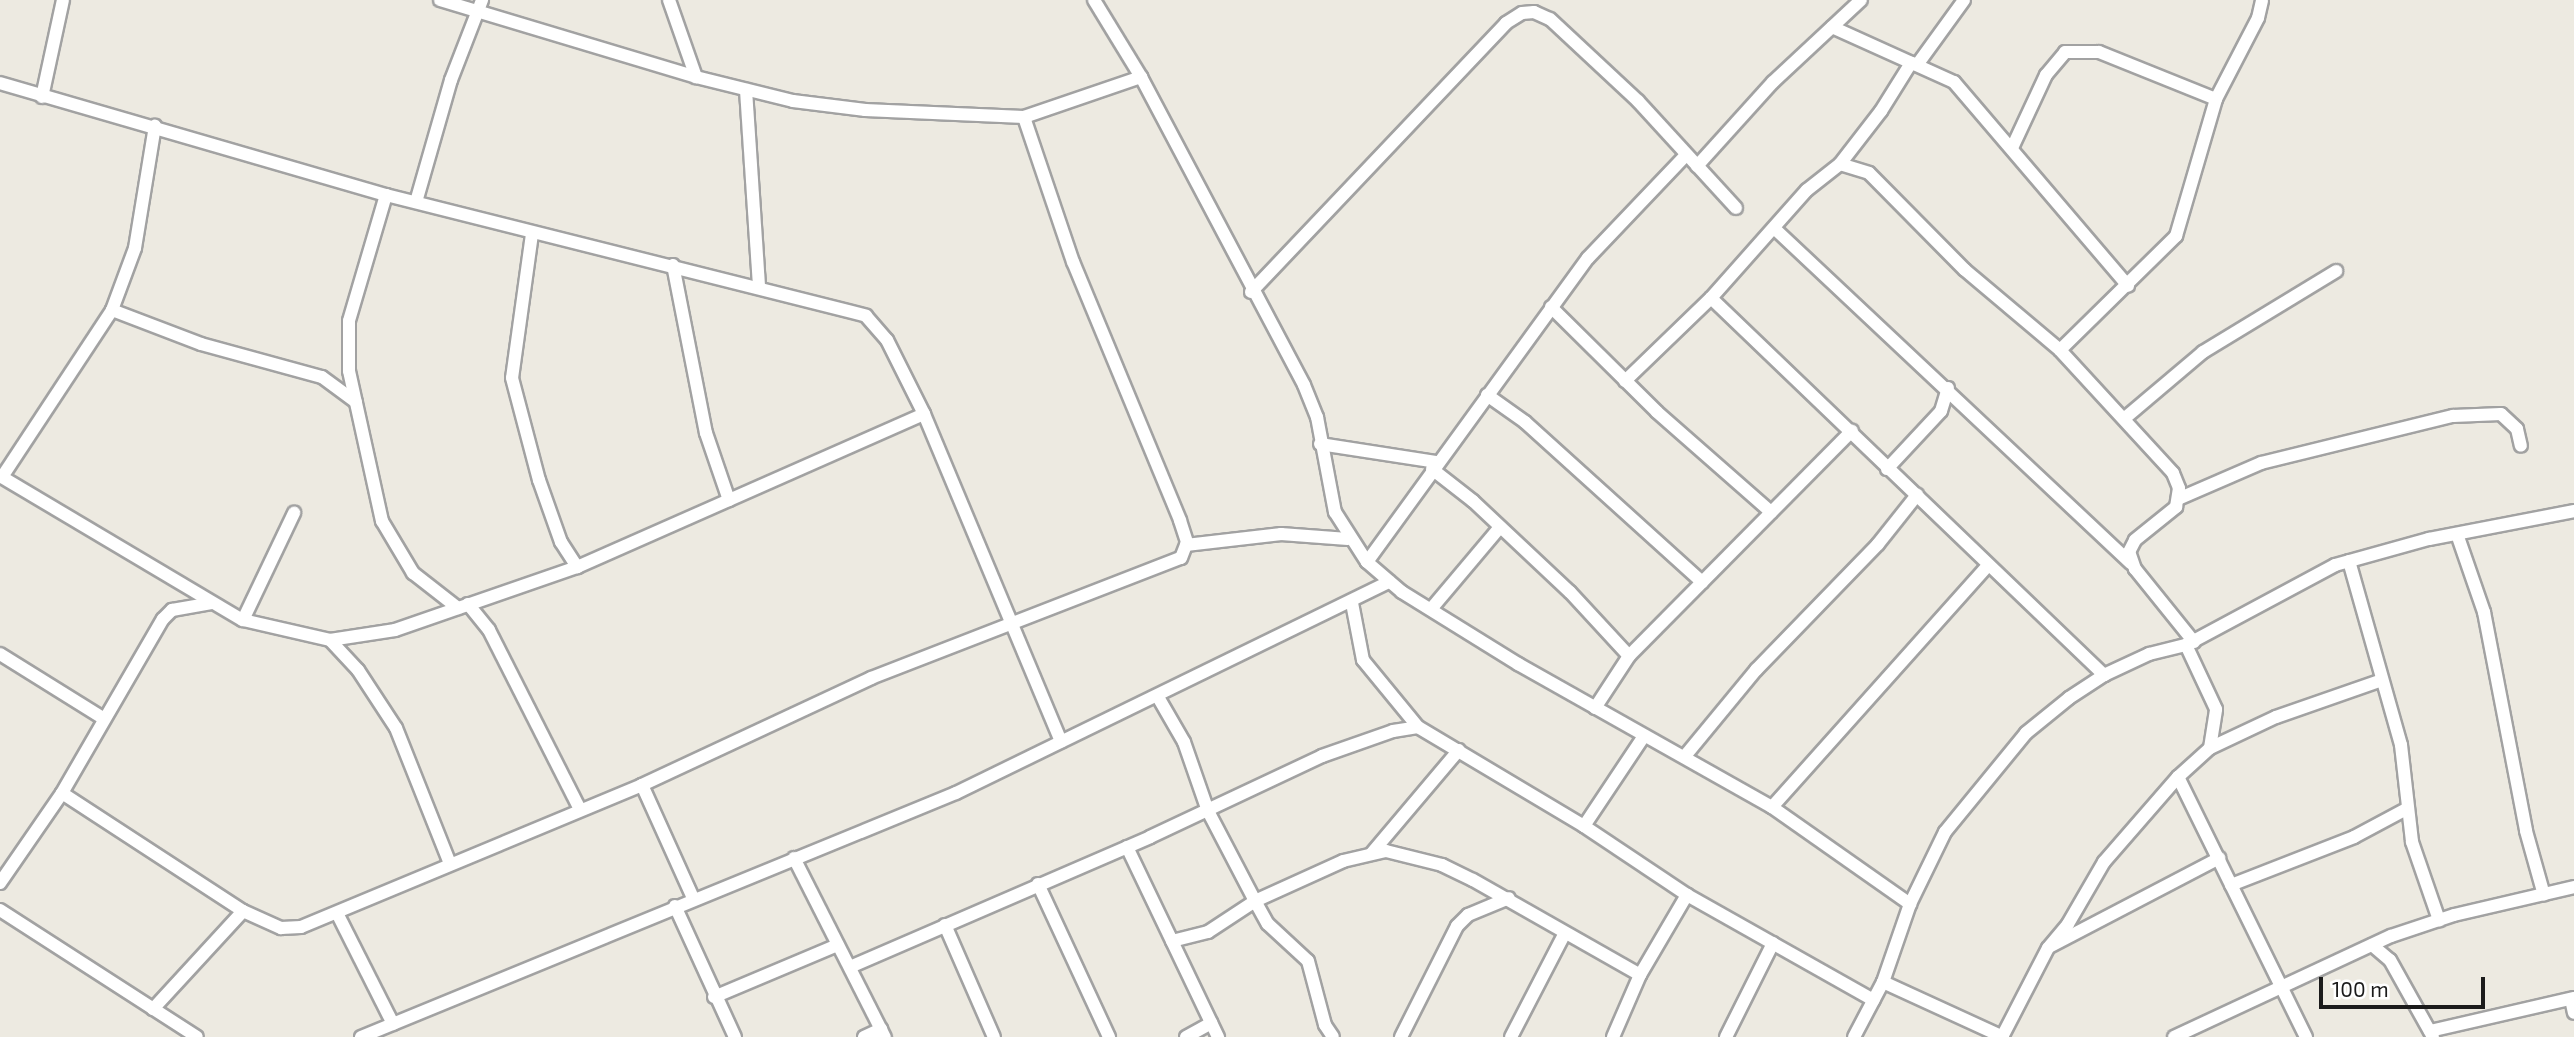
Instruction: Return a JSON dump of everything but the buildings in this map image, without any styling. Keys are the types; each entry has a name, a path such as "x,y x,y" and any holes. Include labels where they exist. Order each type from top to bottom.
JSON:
{"street":[{"path":"42,97 63,0"},
{"path":"440,0 480,6 696,77 746,90 865,110 1024,117 1141,77"},
{"path":"669,0 696,77"},
{"path":"1094,0 1141,77 1251,292 1304,384 1317,417 1335,512 1348,539 1367,562 1389,582 1431,609 1595,708 1772,807 1910,905"},
{"path":"1697,166 1773,82 1861,0"},
{"path":"1625,381 1711,298 1807,190 1840,164 1964,0"},
{"path":"2060,350 2128,286 2175,236 2216,99 2258,18 2262,0"},
{"path":"415,202 451,80 480,6"},
{"path":"1251,292 1506,23 1522,13 1534,12 1550,19 1638,101 1737,208"},
{"path":"1832,26 1954,82 2128,286"},
{"path":"2012,148 2046,75 2065,52 2099,52 2216,99"},
{"path":"0,83 386,195 532,234 759,286 866,316 887,340 924,414 1061,741"},
{"path":"746,90 759,286"},
{"path":"62,793 243,911 281,928 301,927 338,915 450,864 642,785 871,678 1011,621 1181,558 1186,545 1159,463 1073,262 1024,117"},
{"path":"155,126 135,248 112,310 1,477 243,620 330,640 368,637 577,567 924,414"},
{"path":"1367,562 1434,466 1588,258 1686,155"},
{"path":"1840,164 1869,173 1965,270 2060,350 2065,360 2125,418 2173,473 2180,498 2176,507 2136,540 2129,552 2131,563"},
{"path":"386,195 349,321 347,343 376,506 392,544 413,573 463,606 489,630 580,809"},
{"path":"1774,229 1948,388 2131,563 2190,643 2216,709 2210,748"},
{"path":"532,234 512,378 539,480 561,542 577,567"},
{"path":"673,265 706,433 729,500"},
{"path":"2125,418 2203,352 2336,271"},
{"path":"1711,298 1852,431 1887,470 1917,495 2104,675"},
{"path":"1551,307 1625,381 1771,512"},
{"path":"112,310 201,344 322,377 356,402"},
{"path":"1887,470 1941,411 1948,388"},
{"path":"1487,395 1535,430 1702,582"},
{"path":"2180,498 2261,463 2453,416 2501,414 2517,429 2521,446"},
{"path":"1595,708 1629,656 1852,431"},
{"path":"1320,444 1434,466 1600,620 1629,656"},
{"path":"1685,757 1756,670 1878,544 1917,495"},
{"path":"243,620 294,513"},
{"path":"1854,1037 1883,982 1910,905 1945,832 1981,783 2026,733 2104,675 2149,654 2190,643 2349,561 2457,534 2573,514"},
{"path":"1431,609 1500,527"},
{"path":"1186,545 1280,534 1348,539"},
{"path":"2457,534 2484,612 2526,831 2544,895"},
{"path":"2349,561 2401,745 2412,842 2439,920"},
{"path":"1772,807 1988,565"},
{"path":"361,1037 693,898 956,793 1352,603 1389,582"},
{"path":"0,883 62,793 103,718 163,619 172,610 211,603"},
{"path":"1352,603 1363,660 1418,727 1584,826 1687,895 1873,1000"},
{"path":"330,640 358,670 396,728 450,864"},
{"path":"0,654 103,718"},
{"path":"1883,982 2003,1037 2048,948 2068,924 2104,862 2178,777 2210,748 2276,717 2382,680"},
{"path":"1158,697 1184,742 1208,811 1268,924 1308,961 1325,1025 1333,1037"},
{"path":"850,967 1208,811 1322,756 1393,731 1418,727"},
{"path":"1584,826 1644,736"},
{"path":"1371,854 1459,750"},
{"path":"2178,777 2306,1037"},
{"path":"642,785 693,898"},
{"path":"2231,885 2330,847 2409,808"},
{"path":"1126,847 1218,1037"},
{"path":"1172,941 1208,932 1255,901 1371,854 1413,856 1509,898 1640,975"},
{"path":"794,858 883,1033 864,1037"},
{"path":"2048,948 2219,858"},
{"path":"1038,884 1109,1037"},
{"path":"2174,1037 2372,945 2439,920 2574,887"},
{"path":"1613,1037 1640,975 1687,895"},
{"path":"1401,1037 1458,926 1476,910 1509,898"},
{"path":"675,906 730,1036"},
{"path":"0,910 197,1037"},
{"path":"153,1009 243,911"},
{"path":"338,915 393,1024"},
{"path":"945,925 994,1037"},
{"path":"1511,1037 1566,933"},
{"path":"1726,1037 1773,943"},
{"path":"714,997 838,945"},
{"path":"2372,945 2390,960 2431,1034 2572,998 2574,1013"},
{"path":"1186,1037 1211,1023"}]}
